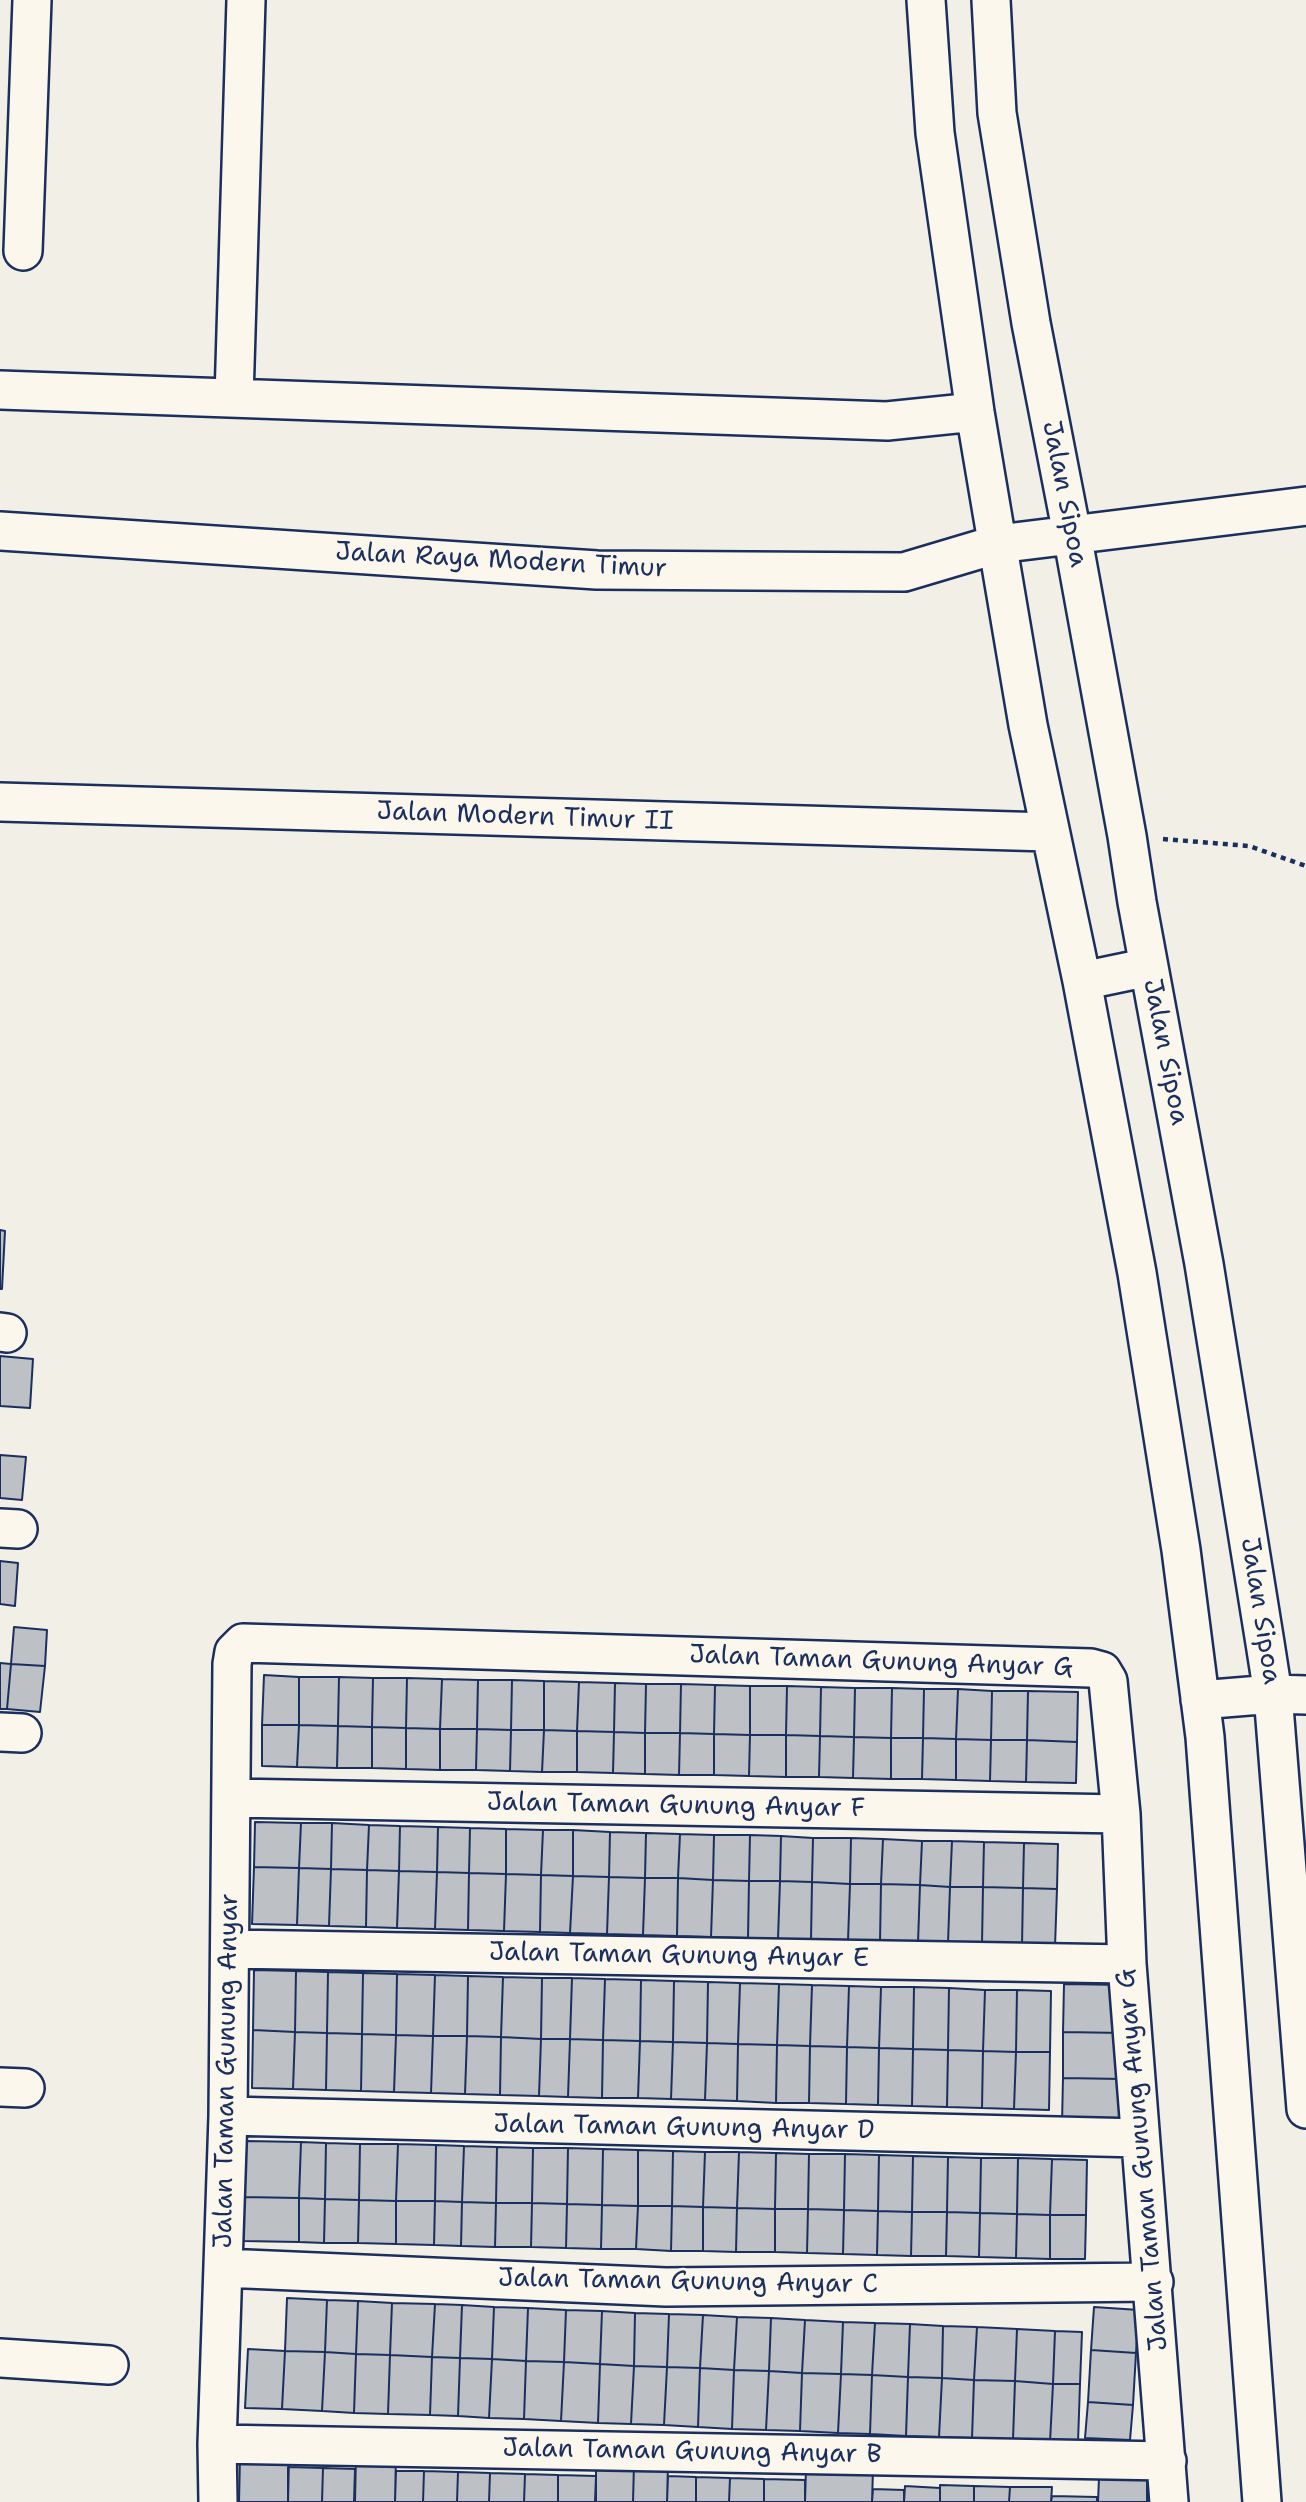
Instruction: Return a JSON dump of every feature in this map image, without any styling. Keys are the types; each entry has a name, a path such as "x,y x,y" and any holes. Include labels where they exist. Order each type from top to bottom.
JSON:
{"street":[{"path":"234,398 246,0"},
{"path":"926,0 935,133 975,412 1028,725 1082,981 1137,1273 1181,1550 1205,1737 1262,2502"},
{"name":"Jalan Sipoa","path":"991,0 997,113 1031,323 1072,534 1204,1264 1289,1695 1306,2109"},
{"path":"21,19 13,196 23,251"},
{"path":"0,390 887,421 975,412"},
{"name":"Jalan Raya Modern Timur","path":"0,531 597,570 904,572 998,544 1306,506"},
{"name":"Jalan Modern Timur II","path":"0,802 1049,832"},
{"path":"1082,981 1149,967"},
{"name":"Jalan Taman Gunung Anyar","path":"218,2502 217,2444 228,2116 232,1664 234,1652 243,1643"},
{"name":"Jalan Taman Gunung Anyar G","path":"243,1643 1091,1668 1102,1671 1108,1681 1121,1814 1127,1964 1170,2502"},
{"path":"1200,1700 1289,1695"},
{"name":"Jalan Taman Gunung Anyar F","path":"232,1798 1121,1814"},
{"name":"Jalan Taman Gunung Anyar E","path":"230,1949 1127,1964"},
{"name":"Jalan Taman Gunung Anyar D","path":"228,2116 1140,2138"},
{"name":"Jalan Taman Gunung Anyar C","path":"223,2268 666,2287 1154,2282"},
{"path":"0,2358 109,2365"},
{"name":"Jalan Taman Gunung Anyar B","path":"217,2444 1167,2461"}],"path":[{"path":"1127,836 1249,846 1306,866"}],"building":[{"path":"0,1230 5,1231 2,1289 0,1289"},
{"path":"0,1356 33,1359 30,1408 0,1406"},
{"path":"0,1455 26,1457 22,1500 0,1498"},
{"path":"0,1561 18,1563 15,1606 0,1604"},
{"path":"14,1627 47,1630 45,1666 11,1664"},
{"path":"0,1663 11,1664 7,1709 0,1709"},
{"path":"11,1664 45,1666 40,1712 7,1709"},
{"path":"264,1675 299,1677 299,1725 262,1725"},
{"path":"299,1677 339,1677 338,1726 299,1725"},
{"path":"339,1677 373,1678 372,1727 338,1726"},
{"path":"373,1678 407,1678 406,1728 372,1727"},
{"path":"407,1678 442,1679 440,1729 406,1728"},
{"path":"442,1679 478,1680 477,1729 440,1729"},
{"path":"478,1680 512,1680 511,1730 477,1729"},
{"path":"512,1680 544,1681 544,1730 511,1730"},
{"path":"544,1681 579,1682 577,1731 544,1730"},
{"path":"579,1682 615,1683 614,1732 577,1731"},
{"path":"615,1683 646,1684 645,1733 614,1732"},
{"path":"646,1684 681,1684 680,1733 645,1733"},
{"path":"681,1684 715,1685 714,1734 680,1733"},
{"path":"715,1685 750,1686 750,1735 714,1734"},
{"path":"750,1686 787,1686 786,1735 750,1735"},
{"path":"787,1686 821,1687 820,1736 786,1735"},
{"path":"821,1687 855,1688 854,1737 820,1736"},
{"path":"855,1688 892,1688 891,1738 854,1737"},
{"path":"892,1688 924,1689 923,1738 891,1738"},
{"path":"924,1689 958,1689 956,1739 923,1738"},
{"path":"958,1689 992,1691 991,1740 956,1739"},
{"path":"992,1691 1028,1691 1027,1740 991,1740"},
{"path":"1028,1691 1078,1692 1077,1742 1027,1740"},
{"path":"262,1725 299,1725 297,1767 262,1766"},
{"path":"299,1725 338,1726 337,1768 297,1767"},
{"path":"338,1726 372,1727 372,1768 337,1768"},
{"path":"372,1727 406,1728 406,1769 372,1768"},
{"path":"406,1728 440,1729 440,1770 406,1769"},
{"path":"440,1729 477,1729 476,1770 440,1770"},
{"path":"477,1729 511,1730 510,1771 476,1770"},
{"path":"511,1730 544,1730 542,1772 510,1771"},
{"path":"544,1730 577,1731 577,1772 542,1772"},
{"path":"577,1731 614,1732 613,1773 577,1772"},
{"path":"614,1732 645,1733 645,1774 613,1773"},
{"path":"645,1733 680,1733 679,1775 645,1774"},
{"path":"680,1733 714,1734 714,1775 679,1775"},
{"path":"714,1734 750,1735 749,1776 714,1775"},
{"path":"750,1735 786,1735 786,1777 749,1776"},
{"path":"786,1735 820,1736 819,1777 786,1777"},
{"path":"820,1736 854,1737 853,1778 819,1777"},
{"path":"854,1737 891,1738 891,1779 853,1778"},
{"path":"891,1738 923,1738 922,1779 891,1779"},
{"path":"923,1738 956,1739 956,1780 922,1779"},
{"path":"956,1739 991,1740 990,1781 956,1780"},
{"path":"991,1740 1027,1740 1026,1782 990,1781"},
{"path":"1027,1740 1077,1742 1076,1783 1026,1782"},
{"path":"255,1822 301,1823 299,1868 254,1867"},
{"path":"301,1823 332,1823 331,1869 299,1868"},
{"path":"332,1823 369,1825 367,1870 331,1869"},
{"path":"369,1825 400,1826 399,1871 367,1870"},
{"path":"400,1826 438,1827 437,1872 399,1871"},
{"path":"438,1827 470,1828 469,1873 437,1872"},
{"path":"470,1828 506,1829 506,1874 469,1873"},
{"path":"506,1829 543,1830 541,1875 506,1874"},
{"path":"543,1830 573,1830 573,1876 541,1875"},
{"path":"573,1830 610,1832 609,1877 573,1876"},
{"path":"610,1832 646,1833 645,1878 609,1877"},
{"path":"646,1833 680,1834 678,1878 645,1878"},
{"path":"680,1834 714,1835 713,1880 678,1878"},
{"path":"714,1835 750,1835 749,1881 713,1880"},
{"path":"750,1835 781,1836 780,1881 749,1881"},
{"path":"781,1836 813,1838 812,1882 780,1881"},
{"path":"813,1838 851,1838 850,1884 812,1882"},
{"path":"851,1838 883,1839 881,1884 850,1884"},
{"path":"883,1839 922,1841 920,1885 881,1884"},
{"path":"922,1841 952,1841 950,1887 920,1885"},
{"path":"952,1841 984,1842 983,1887 950,1887"},
{"path":"984,1842 1024,1843 1023,1888 983,1887"},
{"path":"1024,1843 1058,1844 1057,1889 1023,1888"},
{"path":"254,1867 299,1868 297,1925 252,1924"},
{"path":"299,1868 331,1869 329,1926 297,1925"},
{"path":"331,1869 367,1870 366,1927 329,1926"},
{"path":"367,1870 399,1871 397,1928 366,1927"},
{"path":"399,1871 437,1872 435,1929 397,1928"},
{"path":"437,1872 469,1873 468,1930 435,1929"},
{"path":"469,1873 506,1874 504,1931 468,1930"},
{"path":"506,1874 541,1875 540,1932 504,1931"},
{"path":"541,1875 573,1876 570,1933 540,1932"},
{"path":"573,1876 609,1877 607,1934 570,1933"},
{"path":"609,1877 645,1878 643,1935 607,1934"},
{"path":"645,1878 678,1878 677,1936 643,1935"},
{"path":"678,1878 713,1880 711,1937 677,1936"},
{"path":"713,1880 749,1881 748,1938 711,1937"},
{"path":"749,1881 780,1881 778,1939 748,1938"},
{"path":"780,1881 812,1882 811,1940 778,1939"},
{"path":"812,1882 850,1884 848,1941 811,1940"},
{"path":"850,1884 881,1884 880,1942 848,1941"},
{"path":"881,1884 920,1885 918,1943 880,1942"},
{"path":"920,1885 950,1887 948,1943 918,1943"},
{"path":"950,1887 983,1887 982,1944 948,1943"},
{"path":"983,1887 1023,1888 1022,1946 982,1944"},
{"path":"1023,1888 1057,1889 1055,1947 1022,1946"},
{"path":"254,1970 296,1971 295,2032 253,2030"},
{"path":"296,1971 328,1972 327,2033 295,2032"},
{"path":"328,1972 363,1973 362,2034 327,2033"},
{"path":"363,1973 397,1974 396,2035 362,2034"},
{"path":"397,1974 435,1975 433,2036 396,2035"},
{"path":"435,1975 468,1976 467,2036 433,2036"},
{"path":"468,1976 503,1977 501,2037 467,2036"},
{"path":"503,1977 542,1978 541,2039 501,2037"},
{"path":"542,1978 572,1978 570,2039 541,2039"},
{"path":"572,1978 605,1979 603,2040 570,2039"},
{"path":"605,1979 641,1980 640,2041 603,2040"},
{"path":"641,1980 674,1981 673,2042 640,2041"},
{"path":"674,1981 708,1982 707,2043 673,2042"},
{"path":"708,1982 740,1983 738,2044 707,2043"},
{"path":"740,1983 779,1984 777,2045 738,2044"},
{"path":"779,1984 812,1985 810,2046 777,2045"},
{"path":"1064,1984 1123,1985 1123,2033 1063,2032"},
{"path":"812,1985 849,1986 847,2047 810,2046"},
{"path":"849,1986 881,1987 879,2048 847,2047"},
{"path":"881,1987 914,1987 913,2049 879,2048"},
{"path":"914,1987 949,1988 948,2050 913,2049"},
{"path":"949,1988 985,1990 983,2051 948,2050"},
{"path":"985,1990 1017,1990 1016,2052 983,2051"},
{"path":"1017,1990 1051,1991 1050,2052 1016,2052"},
{"path":"253,2030 295,2032 293,2089 252,2088"},
{"path":"295,2032 327,2033 326,2090 293,2089"},
{"path":"1063,2032 1123,2033 1122,2079 1063,2078"},
{"path":"327,2033 362,2034 361,2091 326,2090"},
{"path":"362,2034 396,2035 394,2092 361,2091"},
{"path":"396,2035 433,2036 431,2093 394,2092"},
{"path":"433,2036 467,2036 465,2094 431,2093"},
{"path":"467,2036 501,2037 500,2095 465,2094"},
{"path":"501,2037 541,2039 539,2096 500,2095"},
{"path":"541,2039 570,2039 568,2097 539,2096"},
{"path":"570,2039 603,2040 602,2098 568,2097"},
{"path":"603,2040 640,2041 638,2098 602,2098"},
{"path":"640,2041 673,2042 671,2099 638,2098"},
{"path":"673,2042 707,2043 705,2100 671,2099"},
{"path":"707,2043 738,2044 737,2101 705,2100"},
{"path":"738,2044 777,2045 776,2103 737,2101"},
{"path":"777,2045 810,2046 809,2103 776,2103"},
{"path":"810,2046 847,2047 846,2104 809,2103"},
{"path":"847,2047 879,2048 878,2105 846,2104"},
{"path":"879,2048 913,2049 912,2106 878,2105"},
{"path":"913,2049 948,2050 947,2107 912,2106"},
{"path":"948,2050 983,2051 982,2108 947,2107"},
{"path":"983,2051 1016,2052 1014,2109 982,2108"},
{"path":"1016,2052 1050,2052 1049,2110 1014,2109"},
{"path":"1063,2078 1122,2079 1121,2124 1062,2123"},
{"path":"245,2141 301,2142 299,2198 244,2197"},
{"path":"301,2142 326,2143 325,2199 299,2198"},
{"path":"326,2143 360,2144 359,2200 325,2199"},
{"path":"360,2144 398,2144 396,2201 359,2200"},
{"path":"398,2144 436,2145 435,2201 396,2201"},
{"path":"436,2145 464,2146 462,2202 435,2201"},
{"path":"464,2146 497,2147 496,2203 462,2202"},
{"path":"497,2147 533,2148 532,2203 496,2203"},
{"path":"533,2148 568,2148 567,2204 532,2203"},
{"path":"568,2148 603,2149 602,2205 567,2204"},
{"path":"603,2149 638,2150 638,2206 602,2205"},
{"path":"638,2150 673,2151 672,2206 638,2206"},
{"path":"673,2151 705,2152 703,2207 672,2206"},
{"path":"705,2152 739,2152 737,2208 703,2207"},
{"path":"739,2152 776,2153 775,2209 737,2208"},
{"path":"776,2153 809,2154 808,2209 775,2209"},
{"path":"809,2154 845,2154 844,2210 808,2209"},
{"path":"845,2154 879,2155 878,2211 844,2210"},
{"path":"879,2155 913,2156 912,2212 878,2211"},
{"path":"913,2156 948,2157 947,2212 912,2212"},
{"path":"948,2157 981,2158 980,2213 947,2212"},
{"path":"981,2158 1018,2158 1017,2214 980,2213"},
{"path":"1018,2158 1052,2159 1050,2215 1017,2214"},
{"path":"1052,2159 1087,2160 1086,2215 1050,2215"},
{"path":"244,2197 299,2198 299,2242 243,2241"},
{"path":"299,2198 325,2199 324,2243 299,2242"},
{"path":"325,2199 359,2200 358,2243 324,2243"},
{"path":"359,2200 396,2201 396,2244 358,2243"},
{"path":"396,2201 435,2201 434,2245 396,2244"},
{"path":"435,2201 462,2202 461,2246 434,2245"},
{"path":"462,2202 496,2203 495,2247 461,2246"},
{"path":"496,2203 532,2203 531,2247 495,2247"},
{"path":"532,2203 567,2204 566,2248 531,2247"},
{"path":"567,2204 602,2205 601,2249 566,2248"},
{"path":"602,2205 638,2206 636,2249 601,2249"},
{"path":"638,2206 672,2206 671,2251 636,2249"},
{"path":"672,2206 703,2207 703,2251 671,2251"},
{"path":"703,2207 737,2208 736,2252 703,2251"},
{"path":"737,2208 775,2209 775,2252 736,2252"},
{"path":"775,2209 808,2209 807,2253 775,2252"},
{"path":"808,2209 844,2210 843,2254 807,2253"},
{"path":"844,2210 878,2211 877,2255 843,2254"},
{"path":"878,2211 912,2212 911,2256 877,2255"},
{"path":"912,2212 947,2212 946,2256 911,2256"},
{"path":"947,2212 980,2213 979,2257 946,2256"},
{"path":"980,2213 1017,2214 1016,2258 979,2257"},
{"path":"1017,2214 1050,2215 1050,2259 1016,2258"},
{"path":"1050,2215 1086,2215 1085,2259 1050,2259"},
{"path":"287,2298 327,2300 325,2352 285,2351"},
{"path":"327,2300 358,2301 356,2354 325,2352"},
{"path":"358,2301 392,2303 390,2355 356,2354"},
{"path":"392,2303 435,2304 432,2357 390,2355"},
{"path":"435,2304 462,2305 460,2358 432,2357"},
{"path":"462,2305 494,2307 492,2359 460,2358"},
{"path":"494,2307 528,2308 526,2361 492,2359"},
{"path":"1094,2307 1139,2310 1136,2353 1091,2350"},
{"path":"528,2308 566,2310 564,2362 526,2361"},
{"path":"566,2310 602,2311 600,2364 564,2362"},
{"path":"602,2311 635,2313 634,2366 600,2364"},
{"path":"635,2313 669,2314 667,2367 634,2366"},
{"path":"669,2314 703,2315 700,2368 667,2367"},
{"path":"703,2315 737,2317 734,2370 700,2368"},
{"path":"737,2317 771,2318 769,2371 734,2370"},
{"path":"771,2318 805,2320 802,2373 769,2371"},
{"path":"805,2320 843,2322 841,2374 802,2373"},
{"path":"843,2322 875,2323 872,2375 841,2374"},
{"path":"875,2323 910,2324 908,2377 872,2375"},
{"path":"910,2324 943,2326 942,2378 908,2377"},
{"path":"943,2326 977,2327 974,2380 942,2378"},
{"path":"977,2327 1017,2329 1015,2381 974,2380"},
{"path":"1017,2329 1055,2331 1053,2384 1015,2381"},
{"path":"1055,2331 1082,2332 1080,2384 1053,2384"},
{"path":"248,2349 285,2351 282,2409 245,2408"},
{"path":"1091,2350 1136,2353 1133,2405 1088,2402"},
{"path":"285,2351 325,2352 322,2411 282,2409"},
{"path":"325,2352 356,2354 354,2413 322,2411"},
{"path":"356,2354 390,2355 388,2414 354,2413"},
{"path":"390,2355 432,2357 430,2415 388,2414"},
{"path":"432,2357 460,2358 458,2416 430,2415"},
{"path":"460,2358 492,2359 489,2418 458,2416"},
{"path":"492,2359 526,2361 524,2419 489,2418"},
{"path":"526,2361 564,2362 561,2421 524,2419"},
{"path":"564,2362 600,2364 598,2423 561,2421"},
{"path":"600,2364 634,2366 631,2424 598,2423"},
{"path":"634,2366 667,2367 664,2425 631,2424"},
{"path":"667,2367 700,2368 698,2427 664,2425"},
{"path":"700,2368 734,2370 732,2429 698,2427"},
{"path":"734,2370 769,2371 766,2430 732,2429"},
{"path":"769,2371 802,2373 800,2431 766,2430"},
{"path":"802,2373 841,2374 838,2433 800,2431"},
{"path":"841,2374 872,2375 870,2434 838,2433"},
{"path":"872,2375 908,2377 906,2436 870,2434"},
{"path":"908,2377 942,2378 939,2437 906,2436"},
{"path":"942,2378 974,2380 972,2438 939,2437"},
{"path":"974,2380 1015,2381 1013,2440 972,2438"},
{"path":"1015,2381 1053,2384 1050,2442 1013,2440"},
{"path":"1053,2384 1080,2384 1078,2443 1050,2442"},
{"path":"1088,2402 1133,2405 1130,2440 1085,2438"},
{"path":"356,2454 396,2455 395,2502 355,2502"},
{"path":"240,2458 289,2459 288,2502 239,2502"},
{"path":"596,2463 634,2464 633,2502 596,2502"},
{"path":"634,2463 668,2464 667,2502 633,2502"},
{"path":"288,2467 323,2468 322,2502 288,2502"},
{"path":"323,2468 355,2469 354,2502 322,2502"},
{"path":"806,2468 873,2470 872,2502 805,2502"},
{"path":"396,2471 424,2471 423,2502 395,2502"},
{"path":"424,2471 458,2472 457,2502 423,2502"},
{"path":"458,2472 490,2473 489,2502 457,2502"},
{"path":"490,2473 525,2474 524,2502 489,2502"},
{"path":"525,2474 558,2475 558,2502 524,2502"},
{"path":"558,2475 596,2476 595,2502 558,2502"},
{"path":"668,2476 696,2477 696,2502 667,2502"},
{"path":"696,2477 730,2478 729,2502 696,2502"},
{"path":"1099,2477 1147,2478 1147,2502 1098,2502"},
{"path":"730,2478 764,2479 764,2502 729,2502"},
{"path":"764,2479 805,2480 805,2502 764,2502"},
{"path":"940,2485 974,2486 974,2502 940,2502"},
{"path":"905,2486 940,2488 940,2502 904,2502"},
{"path":"974,2486 1010,2487 1009,2502 974,2502"},
{"path":"1010,2487 1052,2487 1051,2502 1009,2502"},
{"path":"873,2489 904,2490 904,2502 872,2502"},
{"path":"1052,2496 1097,2497 1097,2502 1051,2502"}]}
